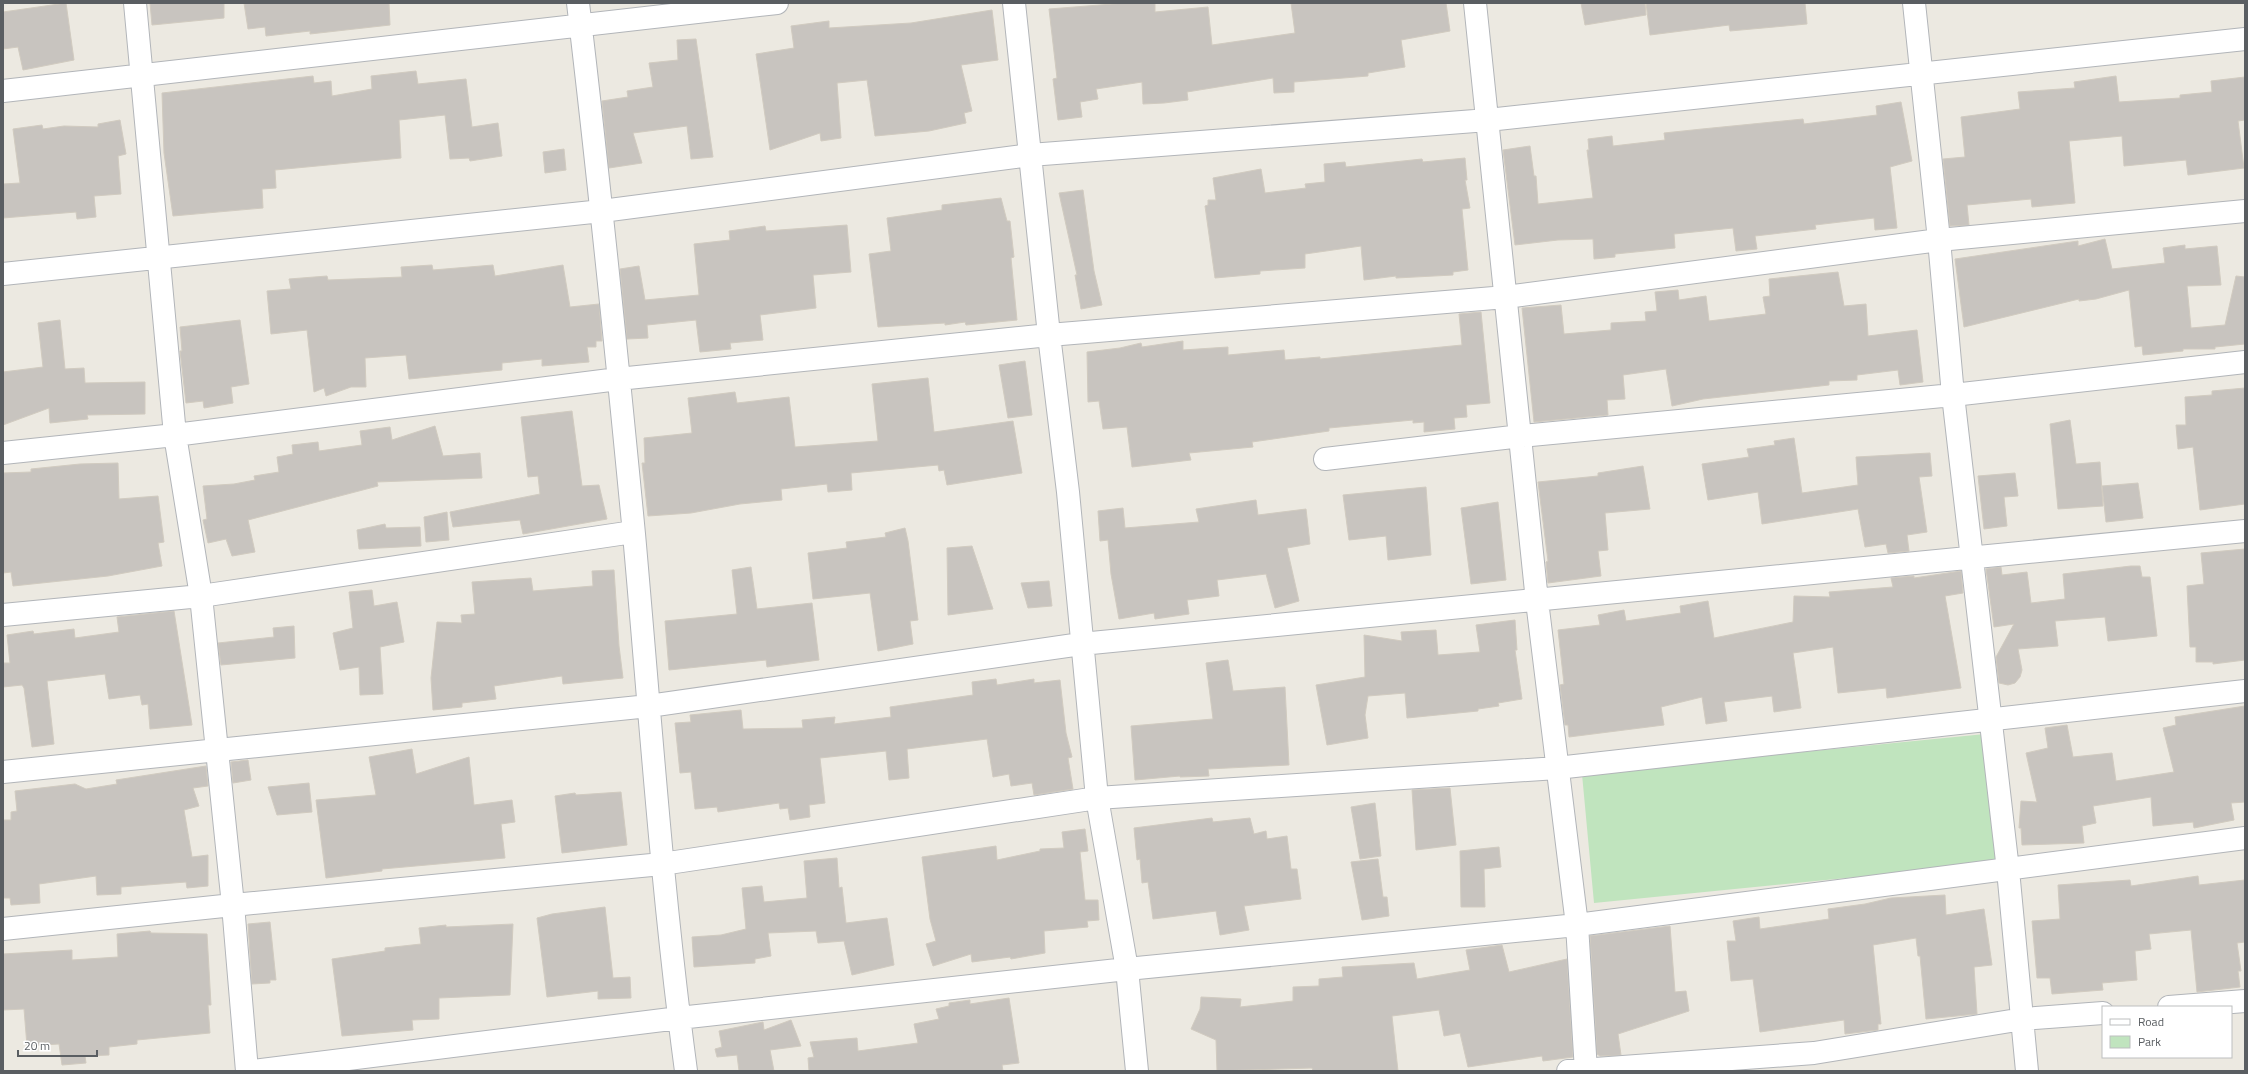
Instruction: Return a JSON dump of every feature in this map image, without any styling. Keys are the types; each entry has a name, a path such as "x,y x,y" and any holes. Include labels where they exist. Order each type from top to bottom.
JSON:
{"street":[{"path":"135,3 175,435 200,596 218,750 234,905 247,1071"},
{"path":"578,3 602,211 649,706 662,864 686,1071"},
{"path":"3,91 777,3"},
{"path":"1014,3 1049,335 1068,492 1081,644 1097,798 1127,970 1137,1071"},
{"path":"1475,3 1522,436 1537,601 1577,925 1580,1070 1814,1053 2023,1019 2102,1013"},
{"path":"1914,3 1939,240 1952,395 2008,870 2027,1071"},
{"path":"3,274 602,211 1030,155 1488,120 2245,39"},
{"path":"3,454 175,435 618,379 1049,335 1506,297 1939,240 2245,211"},
{"path":"1325,459 1522,436 1952,395 2245,362"},
{"path":"3,772 649,706 1081,644 1537,601 2245,531"},
{"path":"3,615 200,596 633,532"},
{"path":"3,929 234,905 662,864 1097,798 1557,768 2245,691"},
{"path":"252,1071 679,1018 1127,970 1577,925 2245,838"},
{"path":"2180,1006 2245,1000"}],"green space":[{"path":"1985,734 1997,863 1594,903 1582,774"}],"building":[{"path":"66,3 74,60 23,70 18,47 3,49 3,12"},
{"path":"150,3 224,3 224,18 152,25"},
{"path":"244,3 389,3 390,25 310,34 310,31 266,36 265,27 248,29"},
{"path":"1125,3 1155,3 1155,12 1208,7 1212,45 1295,33 1291,3 1446,3 1450,31 1401,40 1405,67 1368,73 1368,76 1294,82 1294,92 1274,93 1273,78 1187,92 1188,100 1143,104 1142,82 1096,89 1098,99 1080,102 1082,117 1058,120 1053,79 1057,78 1049,9"},
{"path":"1581,3 1645,3 1646,15 1585,25"},
{"path":"1646,3 1805,3 1807,24 1730,31 1729,25 1650,35"},
{"path":"992,10 998,60 961,65 972,111 964,113 966,123 929,131 875,136 867,80 837,83 841,138 821,141 820,133 770,150 756,54 794,48 791,26 829,21 829,28 911,23"},
{"path":"696,39 713,157 691,159 687,126 633,133 642,163 609,168 602,101 628,97 627,91 653,87 649,63 678,60 677,40"},
{"path":"416,71 418,84 466,79 472,127 498,123 502,156 470,161 469,158 450,159 445,115 399,120 401,158 275,170 276,188 262,189 263,208 173,216 164,153 162,93 313,76 314,83 331,81 332,96 372,89 371,76"},
{"path":"2116,76 2119,102 2180,98 2180,95 2212,92 2211,81 2245,77 2245,120 2238,121 2244,168 2188,175 2186,160 2124,166 2122,136 2069,141 2075,203 2032,207 2031,199 1967,205 1969,225 1950,226 1943,159 1965,157 1961,117 2020,109 2018,92 2075,88 2074,82"},
{"path":"1901,102 1912,161 1890,167 1897,228 1875,230 1874,218 1815,225 1816,229 1755,236 1757,249 1736,251 1733,228 1674,234 1675,248 1615,254 1615,257 1594,259 1593,239 1558,240 1515,245 1503,150 1530,146 1534,176 1536,176 1538,204 1593,198 1587,150 1589,150 1588,139 1612,136 1613,146 1665,140 1664,133 1803,119 1804,124 1877,115 1876,106"},
{"path":"120,120 126,154 118,156 121,194 94,196 96,217 77,219 76,212 3,218 3,184 20,183 13,129 42,125 43,129 64,126 98,127 98,124"},
{"path":"564,149 566,170 545,173 543,152"},
{"path":"1465,158 1467,180 1465,180 1470,208 1462,209 1468,270 1453,272 1453,275 1396,278 1396,276 1364,280 1361,246 1305,254 1305,268 1260,271 1260,274 1215,278 1205,206 1208,205 1208,200 1216,200 1213,178 1261,169 1265,193 1306,188 1305,184 1325,182 1324,164 1345,162 1346,167 1422,159 1423,162"},
{"path":"1083,190 1094,271 1102,305 1081,309 1075,275 1077,275 1059,193"},
{"path":"1001,198 1007,221 1010,221 1014,257 1011,258 1017,320 966,325 965,322 945,325 945,323 878,327 869,254 891,251 887,218 942,210 942,205"},
{"path":"847,225 851,272 813,275 816,308 760,315 763,340 730,343 731,349 700,352 696,320 647,325 648,338 627,339 620,269 639,266 645,300 699,295 694,244 730,240 729,231 765,226 766,231"},
{"path":"2105,239 2112,269 2165,263 2163,248 2185,245 2185,249 2217,246 2221,285 2187,286 2191,328 2225,325 2236,276 2245,277 2245,344 2215,347 2215,349 2183,349 2183,351 2143,355 2142,346 2135,347 2129,290 2096,299 2079,301 2079,299 1964,327 1955,259 2078,241 2078,246"},
{"path":"432,265 433,270 493,265 495,276 563,265 570,307 599,304 602,341 596,341 596,347 587,347 589,362 542,366 542,359 502,363 502,370 409,379 406,355 365,358 366,387 351,387 326,396 324,388 314,392 307,330 271,334 267,291 291,289 289,279 327,276 328,280 402,277 401,267"},
{"path":"1838,272 1844,306 1866,304 1868,336 1917,330 1923,382 1900,385 1898,370 1857,375 1857,380 1829,381 1829,385 1703,399 1672,406 1666,369 1623,375 1625,399 1607,400 1608,415 1534,422 1522,308 1561,305 1564,334 1611,330 1611,323 1646,321 1645,312 1657,311 1655,292 1678,290 1679,300 1706,296 1709,321 1766,314 1763,297 1770,296 1769,279"},
{"path":"1481,312 1490,403 1466,405 1467,417 1454,418 1455,429 1424,432 1424,422 1413,423 1413,420 1329,428 1329,431 1252,442 1253,447 1189,453 1191,460 1132,467 1127,427 1103,429 1099,401 1088,402 1087,352 1120,348 1141,343 1142,347 1183,341 1183,350 1228,347 1228,355 1284,350 1285,360 1320,357 1320,359 1462,345 1459,314"},
{"path":"60,320 65,369 84,368 85,383 145,382 145,414 87,415 88,419 50,423 49,408 3,425 3,372 43,367 38,323"},
{"path":"240,320 249,384 231,387 233,403 204,408 203,401 186,403 180,351 182,351 180,327"},
{"path":"1025,361 1032,415 1008,418 999,365"},
{"path":"928,378 934,432 1013,421 1022,473 947,485 944,470 939,471 938,465 851,473 852,490 828,492 827,484 781,489 782,500 740,504 691,513 648,516 642,463 645,463 644,438 692,433 688,398 735,392 737,403 789,397 795,447 878,441 872,384"},
{"path":"2245,388 2245,504 2200,510 2193,447 2178,449 2176,425 2186,425 2185,397 2212,395 2212,391"},
{"path":"572,411 582,486 599,485 607,519 523,534 520,520 453,527 450,512 540,494 538,476 528,477 521,417"},
{"path":"2070,420 2076,464 2100,462 2103,506 2058,509 2050,424"},
{"path":"435,426 443,456 480,453 482,478 377,482 378,486 248,520 255,552 232,556 226,539 208,543 203,520 207,519 203,486 234,484 255,480 254,476 279,472 277,457 293,454 292,445 318,442 319,451 362,445 360,431 390,427 392,440"},
{"path":"1794,438 1802,493 1858,485 1856,457 1930,453 1932,476 1919,477 1927,532 1907,535 1909,551 1888,553 1886,544 1865,547 1858,509 1762,524 1758,492 1708,500 1702,464 1749,457 1747,449 1775,445 1774,441"},
{"path":"118,463 119,499 158,496 164,542 158,543 162,566 108,576 13,586 11,572 3,573 3,473 31,472 31,469 80,464"},
{"path":"1643,466 1650,509 1605,513 1608,550 1598,551 1601,576 1548,583 1546,562 1548,561 1538,482 1598,476 1598,473"},
{"path":"2015,473 2018,496 2004,497 2007,526 1984,529 1978,476"},
{"path":"2138,483 2143,518 2106,522 2102,486"},
{"path":"1426,487 1431,555 1388,560 1386,536 1349,540 1343,495"},
{"path":"1256,500 1258,515 1306,509 1310,544 1287,548 1299,601 1275,608 1266,574 1217,580 1219,596 1187,600 1189,614 1155,619 1154,613 1119,619 1111,574 1108,540 1100,541 1098,511 1123,508 1125,528 1199,522 1196,509"},
{"path":"1498,502 1506,580 1471,584 1461,508"},
{"path":"447,512 449,540 426,542 424,517"},
{"path":"385,524 386,528 420,527 421,546 359,549 357,530"},
{"path":"905,528 918,620 910,621 913,644 878,651 870,593 813,599 808,553 847,548 846,542 886,537 885,533"},
{"path":"972,546 993,609 948,615 947,548"},
{"path":"2245,549 2245,660 2213,664 2213,662 2196,662 2196,647 2190,647 2187,586 2204,584 2201,553"},
{"path":"2140,566 2142,577 2150,577 2157,636 2108,641 2105,617 2055,621 2058,646 2018,649 2022,670 2020,677 2015,683 2008,685 1999,683 1996,657 2014,624 1994,627 1986,569 2001,567 2002,575 2027,572 2031,603 2065,599 2063,574"},
{"path":"751,567 757,609 812,603 819,660 767,667 766,660 669,670 665,621 737,614 732,570"},
{"path":"614,570 619,646 623,678 563,684 562,676 494,686 496,699 462,703 462,707 433,710 431,678 437,622 462,623 461,615 475,614 472,582 531,578 533,591 593,586 592,571"},
{"path":"1961,571 1963,593 1945,596 1961,688 1887,698 1886,688 1838,693 1833,647 1793,653 1801,708 1774,712 1772,696 1724,702 1727,721 1706,724 1702,697 1661,707 1664,725 1569,737 1568,725 1565,725 1560,685 1564,684 1558,630 1600,625 1598,615 1624,610 1626,621 1681,613 1680,606 1708,601 1714,638 1793,622 1794,596 1830,597 1829,592 1893,587 1891,578 1914,576 1914,578"},
{"path":"1049,581 1052,606 1028,608 1021,583"},
{"path":"372,590 374,606 397,602 404,642 380,647 383,694 360,695 359,667 340,670 333,633 353,628 349,592"},
{"path":"174,611 192,725 150,729 148,704 142,705 140,695 109,699 105,674 47,681 54,744 32,747 24,688 22,685 3,687 3,663 10,663 7,635 33,631 34,634 74,629 75,638 119,632 117,617"},
{"path":"1515,620 1517,650 1515,650 1522,699 1498,703 1499,706 1478,709 1478,711 1407,718 1405,693 1368,696 1365,715 1368,738 1327,745 1316,685 1365,677 1364,635 1402,641 1401,632 1436,630 1438,655 1480,652 1476,625"},
{"path":"294,626 295,658 221,665 218,643 274,637 273,628"},
{"path":"1228,660 1233,691 1285,687 1289,765 1208,769 1209,776 1180,776 1135,780 1131,726 1213,719 1206,663"},
{"path":"996,679 997,685 1034,679 1034,683 1060,680 1066,733 1072,757 1068,758 1073,789 1034,795 1032,783 1011,786 1009,774 993,777 987,739 907,749 909,778 889,780 886,751 820,758 825,803 809,805 810,817 790,820 788,808 780,809 779,803 718,812 717,807 695,809 691,772 680,773 675,723 691,722 690,715 741,710 743,729 803,728 802,720 835,717 834,724 891,717 890,707 973,695 972,682"},
{"path":"2245,706 2245,802 2231,803 2234,820 2194,828 2193,822 2153,826 2151,797 2093,806 2096,823 2082,826 2084,843 2022,845 2021,828 2019,828 2021,801 2037,802 2026,753 2048,748 2045,728 2067,725 2073,757 2112,753 2116,781 2174,772 2163,728 2176,725 2175,717"},
{"path":"412,749 416,774 469,757 474,805 512,800 515,822 501,824 505,858 382,869 382,871 326,878 316,800 376,795 369,757"},
{"path":"248,760 251,780 233,783 231,762"},
{"path":"206,766 208,786 193,788 199,806 184,810 192,857 208,855 208,886 187,888 186,882 121,887 121,894 97,895 96,876 39,884 40,903 11,905 10,898 3,898 3,820 11,820 11,812 17,811 15,791 75,784 86,789 117,784 116,780"},
{"path":"309,783 312,812 277,815 268,787"},
{"path":"1450,788 1456,845 1416,850 1412,790"},
{"path":"621,792 627,845 562,853 555,796 575,793 576,795"},
{"path":"1375,803 1381,856 1360,859 1351,807"},
{"path":"1212,818 1213,822 1250,818 1254,834 1266,831 1267,839 1287,836 1291,869 1297,869 1301,899 1244,906 1249,930 1220,935 1216,911 1153,919 1148,882 1142,883 1140,859 1137,860 1134,828"},
{"path":"1085,829 1088,851 1080,852 1085,900 1098,900 1099,920 1087,921 1088,927 1044,931 1045,953 1011,959 1010,957 972,962 971,954 933,966 926,944 936,941 930,919 922,857 996,846 997,860 1040,851 1040,849 1064,848 1062,832"},
{"path":"1499,847 1501,867 1484,869 1485,907 1461,907 1460,851"},
{"path":"837,858 839,888 842,887 846,923 887,918 894,965 852,975 844,941 818,943 816,931 768,933 771,956 755,959 755,963 694,967 692,937 721,935 746,929 742,888 762,886 764,902 807,898 804,861"},
{"path":"1378,859 1383,897 1387,897 1389,916 1362,920 1351,862"},
{"path":"2198,876 2199,885 2245,880 2245,942 2237,943 2241,971 2238,971 2240,987 2197,992 2191,930 2149,934 2151,949 2135,951 2137,980 2102,983 2103,990 2052,994 2050,978 2037,978 2032,921 2060,919 2058,885 2130,880 2131,886"},
{"path":"1945,895 1946,915 1984,909 1992,965 1974,967 1977,1014 1926,1019 1920,956 1918,956 1916,938 1873,945 1881,1024 1878,1024 1878,1030 1845,1034 1844,1020 1760,1032 1753,979 1731,981 1727,941 1736,941 1733,921 1759,917 1760,929 1829,919 1828,909 1865,904 1891,898"},
{"path":"605,907 613,978 630,977 631,998 598,999 598,991 547,997 537,918 552,914"},
{"path":"270,922 276,980 270,980 270,983 252,984 248,924"},
{"path":"513,924 510,995 439,998 439,1019 412,1020 413,1030 342,1036 332,959 385,951 385,948 421,944 419,928 446,925 446,927"},
{"path":"1670,926 1675,992 1686,991 1689,1011 1618,1034 1621,1055 1600,1056 1597,1054 1590,936"},
{"path":"150,931 151,933 207,934 211,1005 208,1005 210,1033 137,1040 137,1044 109,1047 109,1055 85,1056 86,1063 62,1065 59,1044 27,1046 24,1009 3,1010 3,954 72,950 72,960 118,957 117,934"},
{"path":"1502,945 1509,972 1567,959 1573,1057 1543,1061 1542,1056 1468,1067 1460,1033 1444,1036 1439,1010 1392,1016 1398,1071 1313,1071 1312,1068 1217,1071 1216,1040 1191,1029 1200,1009 1201,997 1241,999 1240,1007 1293,1001 1293,987 1319,986 1319,979 1343,977 1342,967 1414,963 1417,979 1470,970 1466,950"},
{"path":"1009,998 1019,1063 1002,1065 1003,1071 809,1071 808,1058 814,1057 810,1042 857,1038 858,1051 918,1043 914,1024 939,1019 936,1009 949,1006 949,1003 970,1000 970,1004"},
{"path":"791,1020 801,1046 770,1050 774,1071 739,1071 737,1055 717,1057 715,1049 722,1047 719,1031 763,1022 764,1030"}]}
